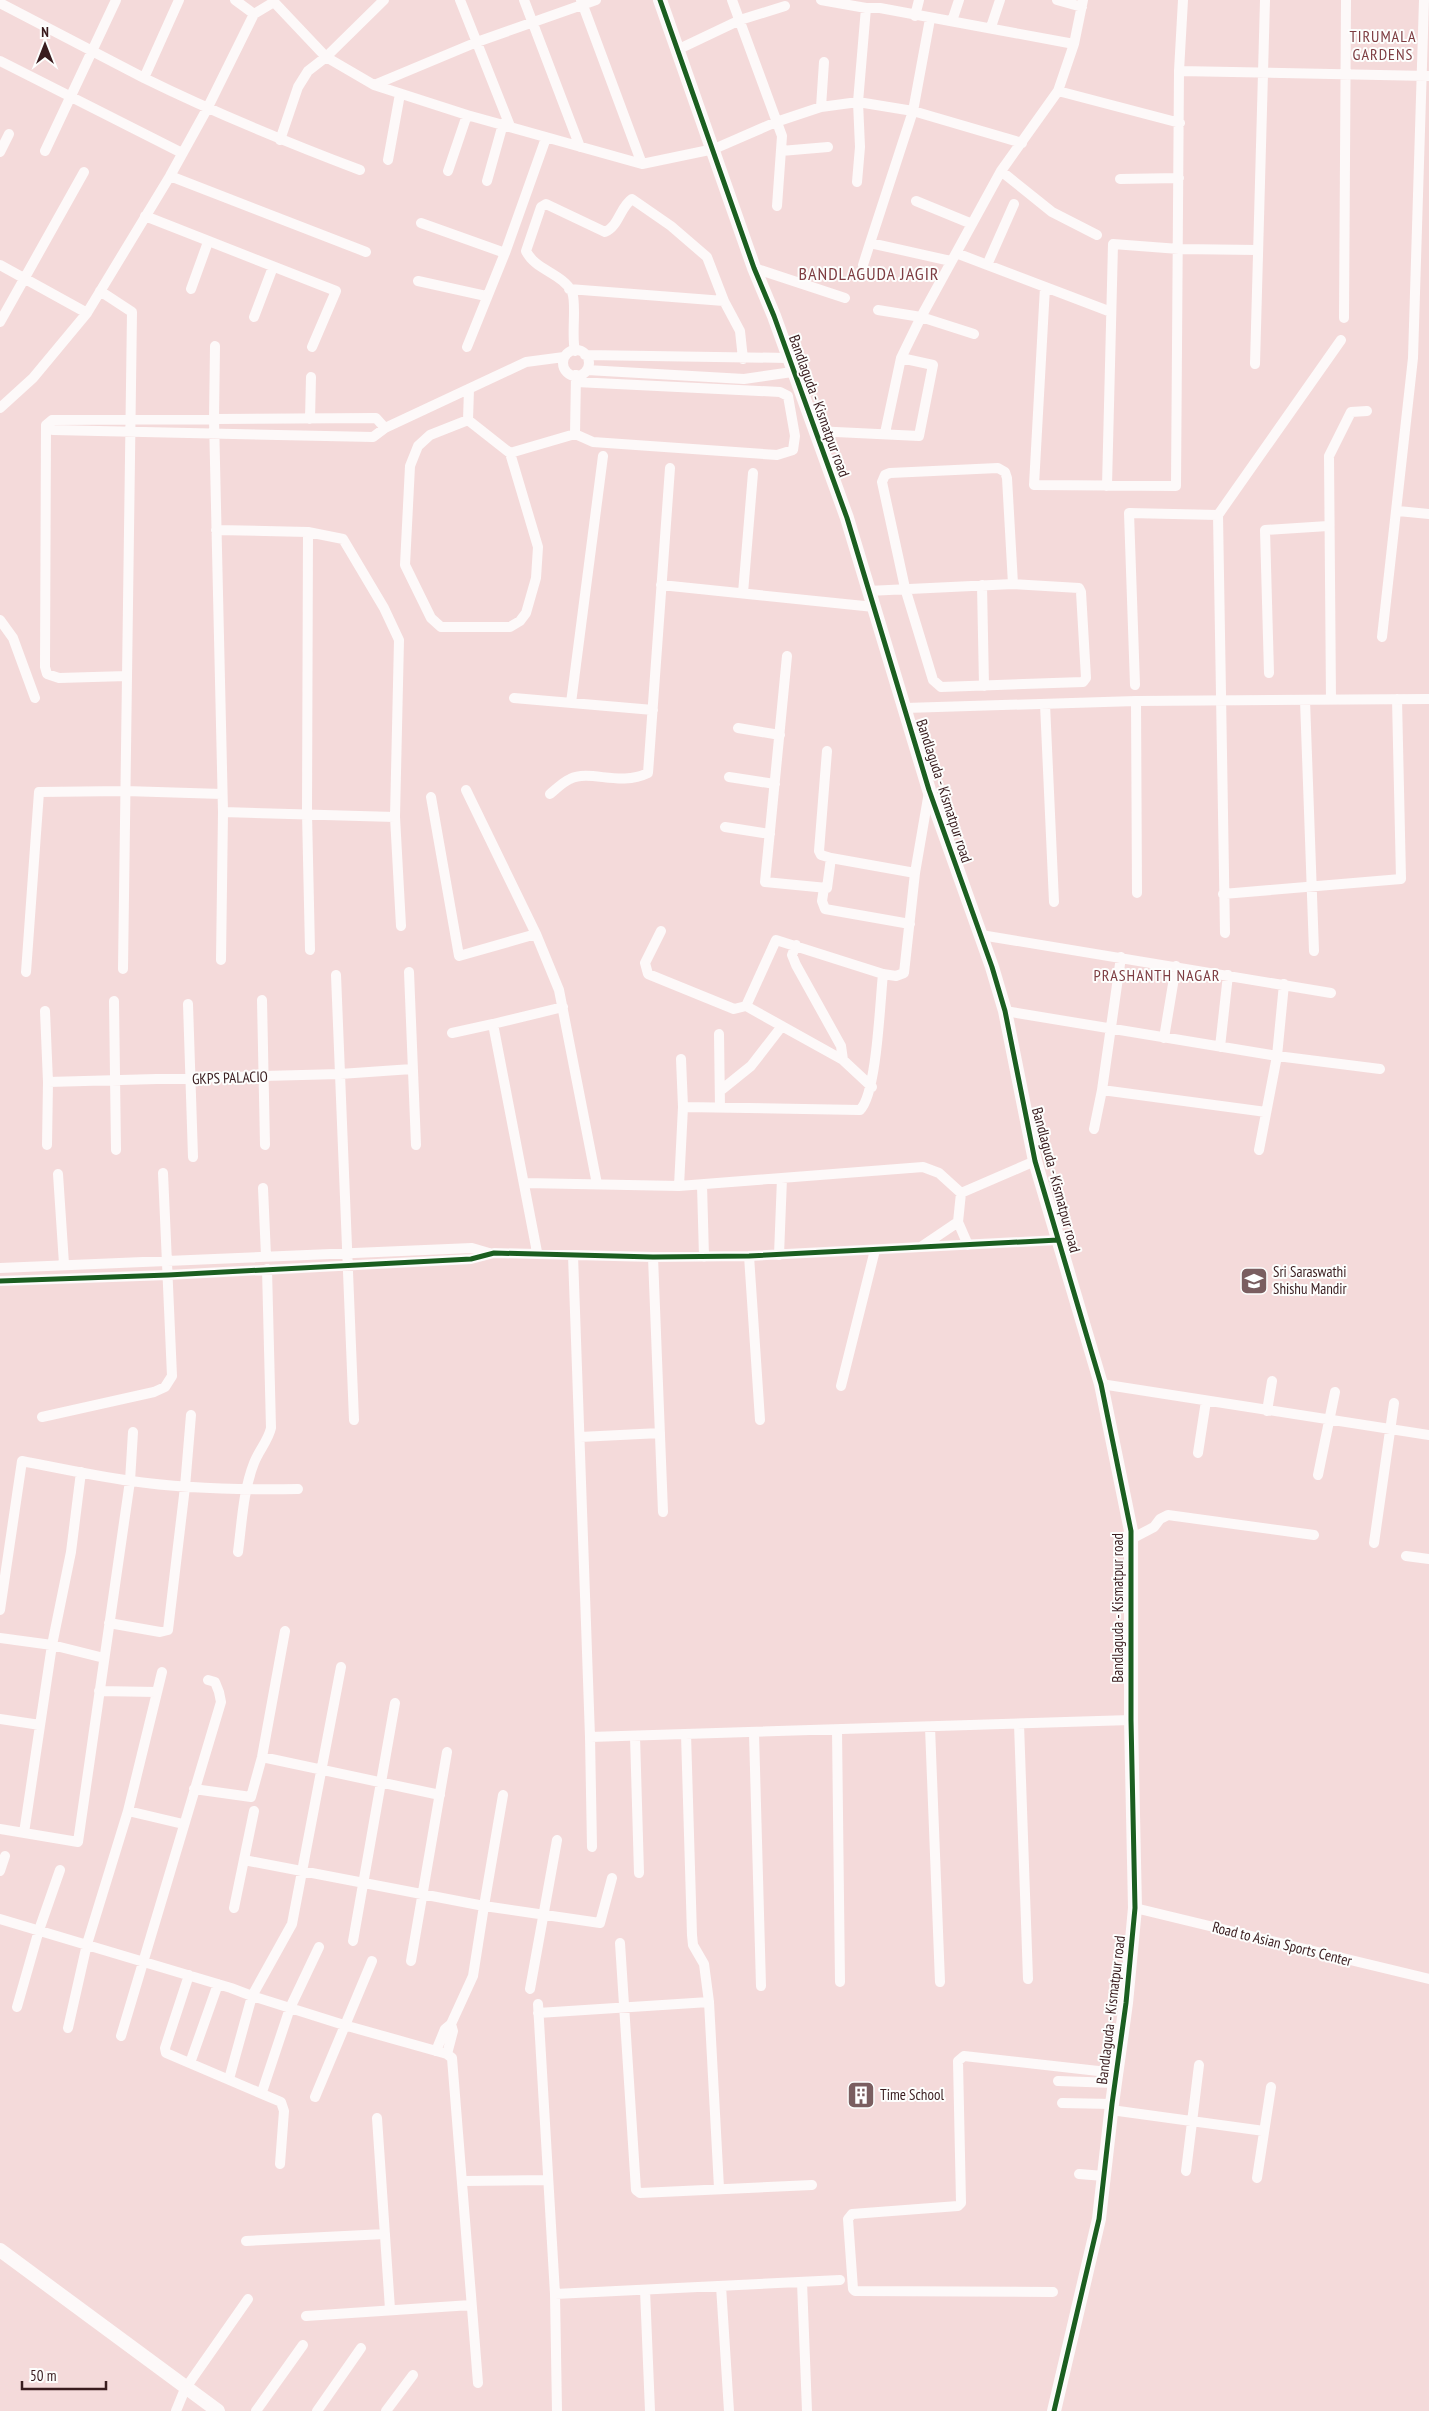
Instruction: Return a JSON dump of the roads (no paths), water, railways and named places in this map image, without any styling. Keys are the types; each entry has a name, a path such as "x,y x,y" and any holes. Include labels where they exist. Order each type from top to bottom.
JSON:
{"street":[{"path":"45,151 116,0"},
{"path":"144,78 178,0"},
{"path":"235,0 254,14"},
{"path":"280,140 303,78 308,71 326,57 384,0"},
{"path":"460,0 506,125 488,181"},
{"path":"524,0 580,147"},
{"path":"374,85 477,42 582,2 596,0"},
{"name":"Bandlaguda - Kismatpur road","path":"660,0 679,49 754,268 774,316 790,365 847,518 929,790 1005,1011 1035,1161 1101,1384 1131,1539 1131,1720 1135,1908 1126,2003 1111,2107 1099,2219 1054,2411"},
{"path":"732,0 782,136 777,206"},
{"path":"821,0 866,8 882,4 914,16 991,27 1074,44"},
{"path":"914,16 919,0"},
{"path":"952,21 959,0"},
{"path":"991,27 1000,0"},
{"path":"885,433 901,358 921,317 1001,171 1058,91 1074,44 1082,3 1057,0"},
{"path":"1045,287 1034,485 1176,486 1179,71 1183,0"},
{"path":"1255,364 1265,0"},
{"path":"1344,318 1346,0"},
{"path":"1382,637 1398,511 1413,358 1426,76 1424,0"},
{"path":"0,408 33,378 88,313 170,176 207,108 254,14 274,1 326,57 374,85 466,115 642,164 714,149 776,122 821,107 858,102 913,111 1022,143"},
{"path":"582,2 642,164"},
{"path":"0,3 92,52 207,108 280,140 360,170"},
{"path":"679,49 740,20 785,6"},
{"path":"857,182 860,147 858,102 866,8"},
{"path":"863,266 913,111 930,19"},
{"path":"0,61 182,153"},
{"path":"821,107 824,62"},
{"path":"1179,71 1345,76 1426,76"},
{"path":"1058,91 1180,123"},
{"path":"388,160 400,94"},
{"path":"448,171 466,115"},
{"path":"0,152 9,134"},
{"path":"467,347 504,254 546,138"},
{"path":"781,150 828,147"},
{"path":"1001,171 1052,212 1097,235"},
{"path":"0,322 84,172"},
{"path":"170,176 366,252"},
{"path":"1120,179 1179,178"},
{"path":"576,378 587,370 589,362 580,353 572,340 573,294 564,282 529,258 526,251 540,207 546,204 605,232 611,229 626,203 632,199 671,226 707,257 724,301 740,331 743,359"},
{"path":"916,201 972,224"},
{"path":"987,265 1014,204"},
{"path":"145,216 336,291 312,347"},
{"path":"421,223 504,254"},
{"path":"191,288 208,242"},
{"path":"870,243 954,257 987,265 1111,312"},
{"path":"1107,486 1113,244 1179,249 1257,250"},
{"path":"0,266 88,313"},
{"path":"254,317 273,267"},
{"path":"754,268 845,298"},
{"path":"418,281 486,296"},
{"path":"570,289 724,301"},
{"path":"100,291 132,312 129,420 123,969"},
{"path":"878,310 921,317 974,334"},
{"path":"1224,933 1218,515 1341,340"},
{"path":"215,346 214,434 223,812 221,960"},
{"path":"46,425 53,430 373,437 385,428 526,362 564,357 569,351 743,359 790,365"},
{"path":"510,453 575,434 593,442 777,454 793,450 795,436 788,396 780,392 576,378 565,370 564,357"},
{"path":"815,431 920,436 933,365 901,358"},
{"path":"587,370 744,378 790,365"},
{"path":"310,377 310,419"},
{"path":"575,434 576,378"},
{"path":"468,420 469,389"},
{"path":"1331,700 1328,526 1329,456 1351,412 1367,411"},
{"path":"127,676 59,678 47,674 45,667 46,425 52,420 376,418 385,428"},
{"path":"468,420 510,453 538,547 536,578 526,613 520,621 510,627 441,627 431,618 405,565 410,466 418,446 430,435 468,420"},
{"path":"571,703 603,456"},
{"path":"550,794 570,778 635,779 648,772 670,468"},
{"path":"868,591 905,588 1013,584 1079,588 1081,592 1086,678 1077,683 941,687 934,680 905,588 882,482 884,475 890,473 998,468 1005,472 1007,478 1013,584"},
{"path":"743,593 753,473"},
{"path":"1398,511 1429,514"},
{"path":"1135,685 1129,514 1218,515"},
{"path":"1269,673 1265,530 1328,526"},
{"path":"216,530 308,532 343,539 384,608 399,640 395,818 401,926"},
{"path":"308,532 307,813 310,950"},
{"path":"661,585 874,607"},
{"path":"982,585 984,686"},
{"path":"0,620 13,638 35,698"},
{"path":"787,656 765,882 824,888"},
{"path":"514,698 653,710"},
{"path":"1224,894 1401,879 1397,699"},
{"path":"905,708 1136,701 1429,699"},
{"path":"1306,700 1310,886 1314,951"},
{"path":"1136,701 1137,893"},
{"path":"1045,704 1054,902"},
{"path":"738,728 780,735"},
{"path":"827,752 819,850 821,855 915,873"},
{"path":"729,777 775,784"},
{"path":"466,790 536,934 559,990 597,1184"},
{"path":"746,1006 774,942 779,939 882,974 896,976 904,973 915,873 929,790"},
{"path":"26,972 39,792 125,791 222,794"},
{"path":"431,798 459,956 536,934"},
{"path":"223,812 307,813 395,818"},
{"path":"725,827 770,834"},
{"path":"831,858 829,884 824,888 822,901 825,908 910,924"},
{"path":"661,932 645,963 648,974 734,1009 746,1006 843,1060 872,1087"},
{"path":"980,935 1228,974 1331,993"},
{"path":"796,945 792,956 841,1046 843,1060"},
{"path":"1094,1129 1102,1090 1120,957"},
{"path":"1164,1038 1176,966"},
{"path":"408,972 416,1145"},
{"path":"683,1107 856,1112 864,1107 872,1087 882,974"},
{"path":"1220,1047 1228,974"},
{"path":"336,975 354,1420"},
{"path":"1259,1150 1277,1056 1284,984"},
{"path":"262,1000 265,1145"},
{"path":"114,1001 116,1150"},
{"path":"188,1004 193,1157"},
{"path":"452,1033 563,1007"},
{"path":"45,1011 48,1082 47,1145"},
{"path":"1005,1011 1277,1056 1380,1069"},
{"path":"493,1024 537,1252"},
{"path":"720,1091 751,1066 782,1026"},
{"path":"719,1034 720,1108"},
{"path":"679,1186 683,1107 681,1059"},
{"name":"GKPS PALACIO","path":"48,1082 114,1082 340,1074 412,1069"},
{"path":"1102,1090 1266,1112"},
{"path":"961,1193 1035,1161"},
{"path":"525,1183 679,1186 923,1167 939,1173 961,1193"},
{"path":"42,1416 154,1392 165,1387 172,1376 163,1173"},
{"path":"58,1174 64,1264"},
{"path":"779,1255 782,1178"},
{"path":"702,1185 704,1256"},
{"path":"263,1188 266,1256"},
{"path":"961,1193 958,1222 968,1245"},
{"path":"920,1248 958,1222"},
{"path":"0,1281 168,1275 267,1269 347,1259 472,1248 488,1253 537,1252 653,1258 779,1255 1058,1240"},
{"path":"841,1386 875,1250"},
{"path":"573,1255 590,1737 592,1847"},
{"path":"0,1268 266,1256 347,1259"},
{"path":"748,1256 760,1420"},
{"path":"653,1258 663,1512"},
{"path":"238,1552 246,1490 254,1462 268,1439 271,1428 267,1269"},
{"path":"1267,1411 1272,1381"},
{"path":"1101,1384 1429,1435"},
{"path":"1318,1475 1335,1392"},
{"path":"1198,1453 1206,1401"},
{"path":"1374,1543 1394,1403"},
{"path":"109,1623 160,1632 168,1630 185,1487 191,1415"},
{"path":"0,1829 78,1842 130,1481 133,1432"},
{"path":"580,1437 660,1433"},
{"path":"0,1610 22,1461 130,1481 185,1487 246,1490 298,1489"},
{"path":"24,1833 52,1645 71,1552 81,1472"},
{"path":"1131,1539 1154,1527 1160,1519 1168,1515 1314,1535"},
{"path":"1406,1556 1429,1559"},
{"path":"194,1789 251,1797 262,1757 285,1631"},
{"path":"0,1638 52,1645 104,1658"},
{"path":"229,2079 252,1996 292,1924 341,1667"},
{"path":"68,2028 87,1944 128,1810 162,1672"},
{"path":"121,2036 221,1702 215,1682 208,1680"},
{"path":"99,1691 156,1692"},
{"path":"353,1941 395,1703"},
{"path":"0,1719 40,1725"},
{"path":"590,1737 1131,1720"},
{"path":"1018,1724 1028,1979"},
{"path":"930,1727 940,1982"},
{"path":"837,1730 840,1982"},
{"path":"754,1733 761,1986"},
{"path":"686,1734 692,1935 693,1945 704,1964 709,2002 719,2188"},
{"path":"635,1736 639,1873"},
{"path":"411,1961 447,1752"},
{"path":"262,1757 440,1795"},
{"path":"436,2051 445,2029 451,2024 473,1976 504,1795"},
{"path":"128,1810 184,1824"},
{"path":"234,1908 254,1811"},
{"path":"530,1989 557,1840"},
{"path":"0,1871 5,1856"},
{"path":"244,1860 484,1906 600,1924 612,1878"},
{"path":"17,2007 39,1930 60,1870"},
{"name":"Road to Asian Sports Center","path":"1135,1908 1429,1979"},
{"path":"0,1919 218,1984 344,2026 447,2054 452,2058 478,2383"},
{"path":"620,1943 636,2190 640,2193 812,2185"},
{"path":"262,2092 290,2008 319,1947"},
{"path":"315,2097 372,1961"},
{"path":"189,1975 165,2051 262,2092 281,2102 284,2106 280,2164"},
{"path":"190,2063 218,1984"},
{"path":"557,2411 555,2294 538,2008 709,2002"},
{"path":"447,2054 453,2031 451,2024"},
{"path":"1053,2292 855,2291 853,2289 848,2219 852,2214 958,2206 961,2203 958,2061 961,2058 1115,2078"},
{"path":"1186,2171 1199,2065"},
{"path":"1058,2082 1115,2078"},
{"path":"1257,2178 1271,2087"},
{"path":"1062,2103 1111,2107 1264,2131"},
{"path":"378,2118 390,2309"},
{"path":"1079,2174 1104,2176"},
{"path":"463,2181 547,2180"},
{"path":"246,2241 385,2234"},
{"path":"0,2250 185,2389 218,2411"},
{"path":"555,2294 840,2280"},
{"path":"802,2282 807,2411"},
{"path":"721,2286 729,2411"},
{"path":"645,2290 650,2411"},
{"path":"176,2411 185,2389 248,2299"},
{"path":"306,2316 471,2305"},
{"path":"256,2411 304,2345"},
{"path":"316,2411 362,2348"},
{"path":"386,2411 413,2374"}],"place":[{"name":"Sri Saraswathi Shishu Mandir","path":"1254,1281"},
{"name":"Time School","path":"861,2095"}],"district":[{"name":"TIRUMALA GARDENS","path":"1383,45"},
{"name":"BANDLAGUDA JAGIR","path":"869,274"},
{"name":"PRASHANTH NAGAR","path":"1157,975"}]}
